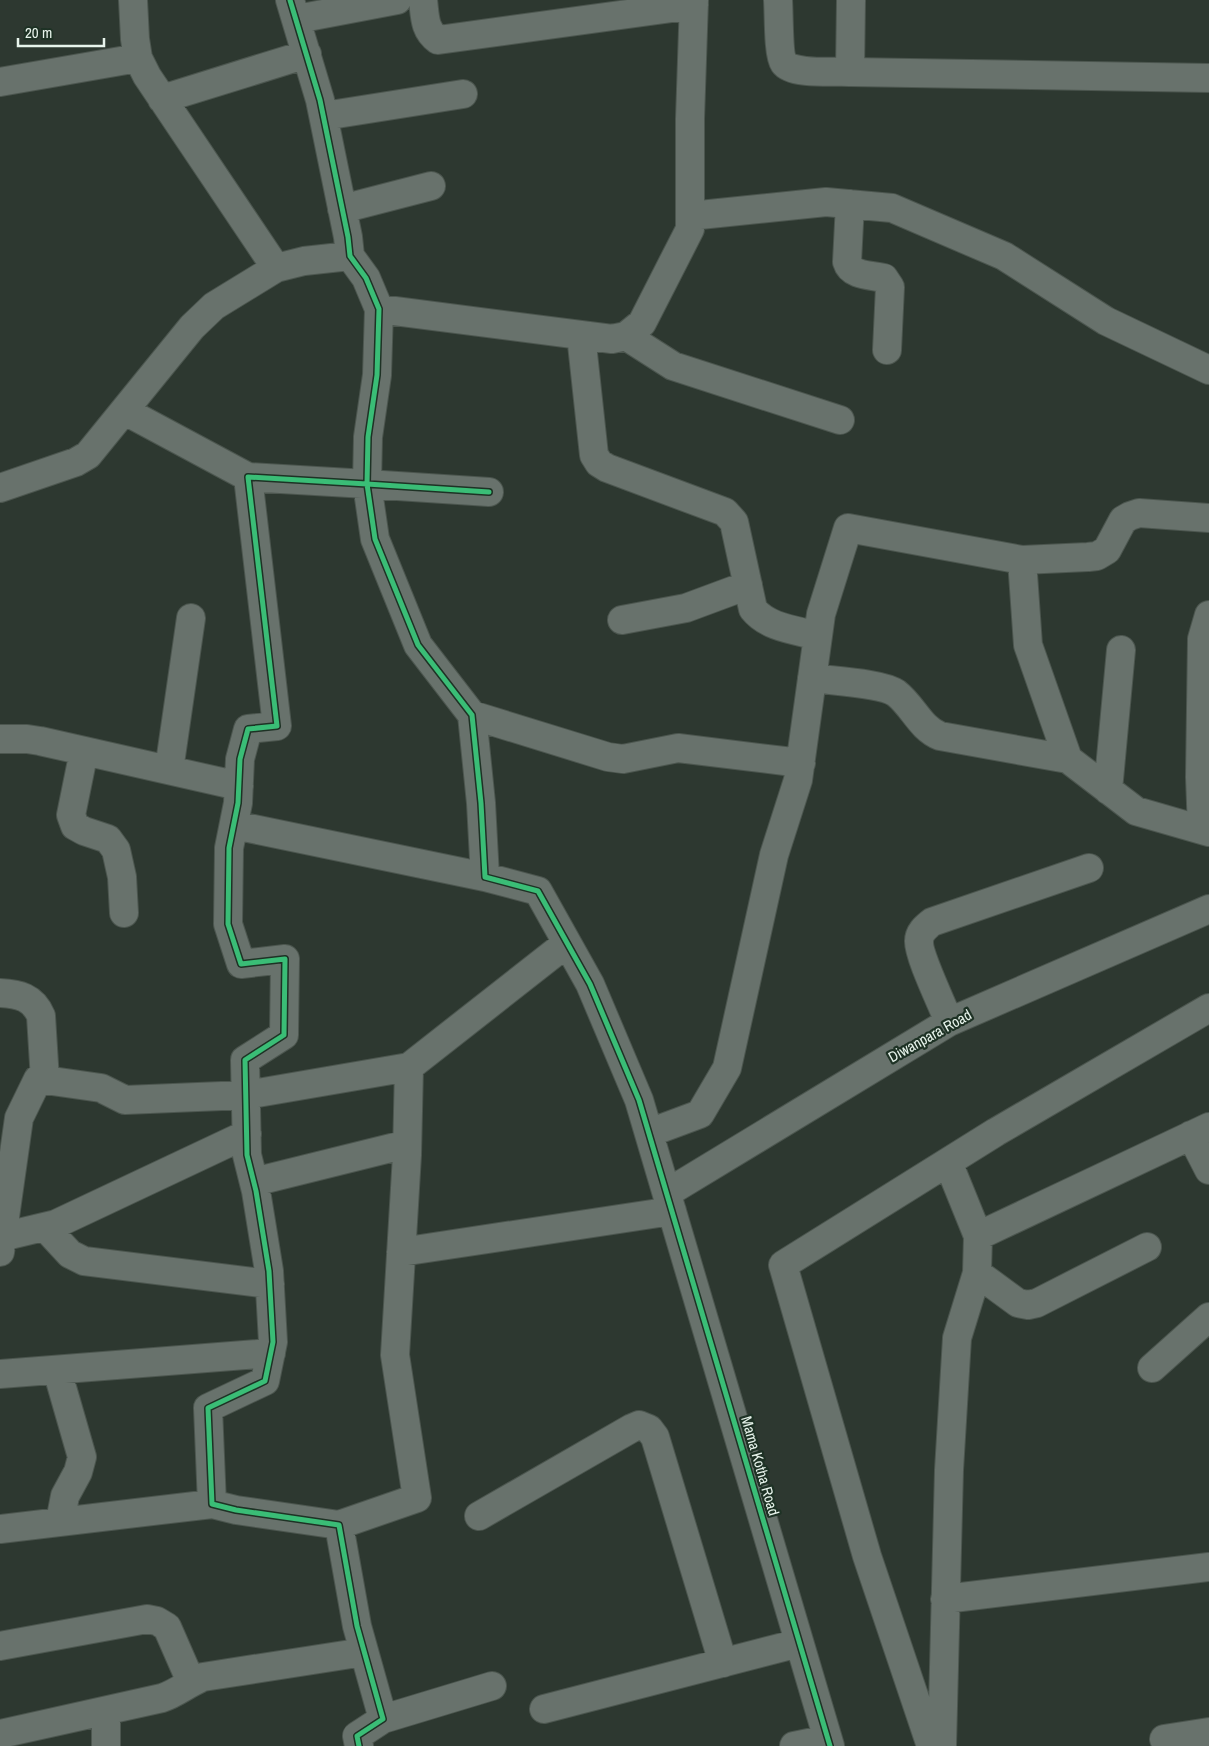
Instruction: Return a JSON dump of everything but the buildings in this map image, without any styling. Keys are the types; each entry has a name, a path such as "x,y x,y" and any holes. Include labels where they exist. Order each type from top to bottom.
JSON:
{"street":[{"path":"133,0 138,58 147,76 276,268"},
{"path":"398,0 294,10 324,116 348,237 350,256 366,278 379,309 377,375 368,437 367,484 375,539 418,645 472,715 481,803 485,877"},
{"path":"379,309 612,339 626,336 642,323 690,229 690,119 694,2 438,40 430,34 426,23 423,0"},
{"path":"778,0 781,52 784,63 792,69 803,71 1209,78"},
{"path":"850,0 850,72"},
{"path":"162,99 307,54"},
{"path":"0,82 138,58"},
{"path":"324,116 463,94"},
{"path":"342,209 431,186"},
{"path":"690,216 826,202 892,208 1004,256 1106,321 1209,370"},
{"path":"850,204 848,268 854,272 884,278 890,287 887,350"},
{"path":"0,488 76,462 88,455 192,326 214,306 276,268 304,261 350,256"},
{"path":"580,335 594,455 599,463 607,468 725,512 734,522 754,609 760,618 818,636"},
{"path":"626,336 673,366 840,420"},
{"path":"125,411 248,477 489,492"},
{"path":"212,1504 208,1408 265,1381 273,1342 270,1271 254,1182 247,1155 245,1060 284,1035 285,959 241,964 228,924 230,848 240,759 248,729 277,726 248,477"},
{"path":"649,1133 700,1114 726,1068 774,856 798,780 821,614 848,528 1022,560 1097,556 1107,550 1123,520 1138,513 1209,518"},
{"path":"1022,560 1028,645 1068,759"},
{"path":"622,620 686,608 748,585"},
{"path":"812,678 882,688 895,692 926,728 940,736 1068,759 1136,811 1205,831 1200,778 1202,639 1209,615"},
{"path":"169,770 192,618"},
{"path":"1108,790 1121,650"},
{"path":"472,715 608,757 623,759 678,748 801,763"},
{"path":"0,739 27,739 238,786"},
{"path":"84,751 71,814 75,826 84,832 108,839 116,850 122,877 124,913"},
{"name":"Mama Kotha Road","path":"234,825 485,877 538,891 590,984 639,1100 829,1742"},
{"path":"949,1022 921,954 919,941 922,931 932,922 1089,868"},
{"name":"Diwanpara Road","path":"670,1202 949,1022 1209,909"},
{"path":"247,1134 67,1219 1,1244 10,1117 38,1079 101,1088 125,1100 246,1095 409,1067 567,943"},
{"path":"0,993 19,994 37,1007 41,1016 45,1080"},
{"path":"931,1746 867,1556 783,1265 996,1132 1209,1008"},
{"path":"0,1530 212,1504 236,1510 340,1525 418,1498 395,1355 407,1144 409,1067"},
{"path":"978,1236 1200,1131 1209,1170"},
{"path":"254,1182 407,1144"},
{"path":"942,1746 949,1470 957,1338 977,1273 978,1236 948,1162"},
{"path":"401,1252 670,1202"},
{"path":"45,1227 70,1254 84,1262 270,1284"},
{"path":"977,1273 1018,1303 1028,1305 1037,1303 1147,1247"},
{"path":"1152,1368 1209,1317"},
{"path":"0,1374 271,1353"},
{"path":"57,1370 82,1457 78,1472 64,1496 60,1522"},
{"path":"479,1516 632,1428 640,1425 649,1429 655,1437 723,1663"},
{"path":"340,1525 357,1626 383,1719"},
{"path":"945,1599 1209,1567"},
{"path":"0,1646 147,1619 157,1621 166,1627 191,1682"},
{"path":"544,1709 800,1643"},
{"path":"0,1734 162,1698 174,1694 191,1682 203,1678 364,1652"},
{"path":"359,1746 357,1736 383,1719 492,1686"},
{"path":"106,1711 106,1746"},
{"path":"1164,1739 1209,1732"},
{"path":"794,1746 829,1742"}],"cycle path":[{"path":"290,0 320,100 348,237 350,256 366,278 379,309 377,375 368,437 367,484 248,477 277,726 248,729 240,759 238,803 229,848 228,924 241,964 285,959 284,1035 245,1060 247,1155 256,1191 269,1271 273,1342 265,1381 208,1408 212,1504 236,1510 339,1525 357,1626 383,1719 357,1736 359,1746"},
{"path":"489,492 367,484 375,539 418,645 472,715 481,803 485,877 538,891 590,984 639,1100 830,1746"}]}
